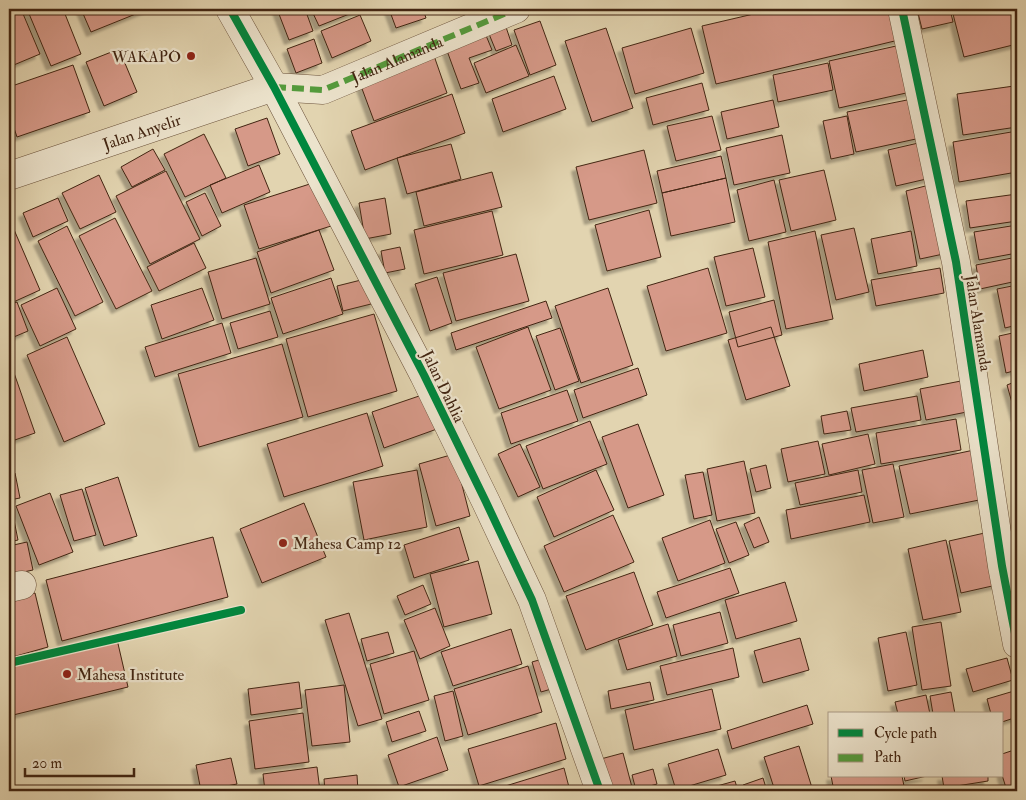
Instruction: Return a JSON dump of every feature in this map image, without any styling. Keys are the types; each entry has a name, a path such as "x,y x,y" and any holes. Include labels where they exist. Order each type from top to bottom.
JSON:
{"street":[{"name":"Jalan Dahlia","path":"230,9 274,87 424,374 524,582 562,682 600,791"},
{"name":"Jalan Alamanda","path":"274,87 324,90 516,9"},
{"name":"Jalan Alamanda","path":"902,9 956,262 1002,566 1017,644"},
{"name":"Jalan Anyelir","path":"9,176 274,87"}],"building":[{"path":"9,9 21,9 40,54 9,67"},
{"path":"27,9 63,9 81,54 51,66"},
{"path":"81,9 148,9 91,32"},
{"path":"277,9 305,9 313,31 289,40"},
{"path":"311,9 362,9 319,26"},
{"path":"389,9 423,9 426,18 396,28"},
{"path":"775,9 900,9 907,38 716,84 702,26"},
{"path":"917,9 950,9 953,22 922,29"},
{"path":"976,9 1017,9 1017,44 964,57 953,14"},
{"path":"360,15 371,41 332,58 321,31"},
{"path":"540,21 556,65 530,75 514,30"},
{"path":"506,27 512,45 496,51 489,34"},
{"path":"606,28 633,108 592,122 565,41"},
{"path":"691,28 704,73 635,94 622,48"},
{"path":"485,33 492,50 469,58 479,83 461,89 446,48"},
{"path":"314,39 322,63 296,73 287,49"},
{"path":"905,44 915,91 839,108 829,61"},
{"path":"516,45 529,76 486,93 474,63"},
{"path":"119,49 137,92 104,106 86,62"},
{"path":"432,50 447,93 374,121 358,78"},
{"path":"828,63 833,90 778,102 773,75"},
{"path":"73,65 90,112 17,137 9,113 9,87"},
{"path":"554,76 566,109 503,132 492,99"},
{"path":"702,83 709,110 653,125 646,98"},
{"path":"1014,86 1017,127 963,135 957,94"},
{"path":"452,94 465,133 365,170 351,131"},
{"path":"917,98 925,137 856,152 847,112"},
{"path":"773,100 779,127 727,139 721,112"},
{"path":"712,116 721,150 676,161 667,126"},
{"path":"847,116 854,154 831,159 823,121"},
{"path":"267,118 280,154 248,166 235,129"},
{"path":"1017,131 1017,172 959,182 953,142"},
{"path":"204,134 226,178 185,197 164,154"},
{"path":"782,135 790,173 734,185 726,148"},
{"path":"927,141 935,177 896,186 888,150"},
{"path":"451,144 461,179 407,194 397,158"},
{"path":"153,149 165,170 132,187 121,167"},
{"path":"644,150 657,203 589,220 576,167"},
{"path":"721,156 726,178 662,193 657,171"},
{"path":"259,165 270,192 222,213 210,185"},
{"path":"824,170 836,220 791,231 779,180"},
{"path":"166,171 200,239 150,264 116,196"},
{"path":"492,172 502,207 424,226 416,192"},
{"path":"99,175 116,212 80,229 62,193"},
{"path":"726,178 735,222 671,236 662,193"},
{"path":"774,180 786,232 749,241 737,190"},
{"path":"316,182 331,226 259,249 244,205"},
{"path":"933,184 948,253 920,259 906,191"},
{"path":"205,193 221,226 202,236 186,202"},
{"path":"1017,194 1017,221 970,228 966,201"},
{"path":"58,198 68,221 33,237 23,213"},
{"path":"385,198 391,234 365,239 359,203"},
{"path":"649,210 661,257 607,271 595,225"},
{"path":"492,211 503,255 424,274 414,230"},
{"path":"9,218 40,290 9,304"},
{"path":"115,218 152,291 116,309 79,236"},
{"path":"1017,225 1017,253 979,260 974,232"},
{"path":"67,226 103,302 75,316 38,241"},
{"path":"854,228 869,292 836,300 821,235"},
{"path":"319,230 334,270 271,293 257,252"},
{"path":"815,231 833,319 786,329 768,242"},
{"path":"911,231 917,266 878,274 871,239"},
{"path":"194,243 206,268 159,291 147,267"},
{"path":"400,247 405,269 385,273 381,251"},
{"path":"753,248 765,297 726,306 714,257"},
{"path":"516,254 529,301 456,321 443,273"},
{"path":"1017,257 1017,281 980,289 976,265"},
{"path":"256,258 270,304 222,319 208,272"},
{"path":"708,268 727,333 666,351 647,286"},
{"path":"940,268 944,293 876,306 871,280"},
{"path":"437,277 452,323 430,331 415,284"},
{"path":"331,278 343,314 283,334 271,298"},
{"path":"369,278 375,303 343,311 337,286"},
{"path":"1017,285 1017,325 1005,328 997,289"},
{"path":"57,288 76,329 40,346 21,305"},
{"path":"202,288 214,320 162,339 151,305"},
{"path":"608,288 633,365 581,383 555,306"},
{"path":"774,300 782,335 738,347 729,312"},
{"path":"546,301 552,318 456,350 451,333"},
{"path":"17,302 28,331 9,339 9,305"},
{"path":"270,311 278,337 238,349 230,323"},
{"path":"374,314 397,391 308,417 286,339"},
{"path":"222,323 231,353 155,377 145,347"},
{"path":"528,327 551,390 499,409 476,347"},
{"path":"771,327 790,386 746,400 728,340"},
{"path":"560,328 579,381 555,390 536,336"},
{"path":"1017,332 1017,370 1006,373 999,336"},
{"path":"67,337 105,424 64,442 27,355"},
{"path":"282,344 303,417 199,447 178,374"},
{"path":"923,350 928,377 864,391 859,364"},
{"path":"638,368 647,395 583,418 574,390"},
{"path":"13,370 35,433 9,442 9,372"},
{"path":"971,379 977,410 926,420 920,389"},
{"path":"1017,381 1017,416 1016,417 1007,385"},
{"path":"567,390 578,421 511,444 501,413"},
{"path":"425,394 437,429 384,448 372,412"},
{"path":"917,396 921,420 856,432 851,408"},
{"path":"847,411 851,430 824,434 821,416"},
{"path":"367,413 383,466 284,497 267,444"},
{"path":"956,419 961,450 881,464 876,433"},
{"path":"590,421 607,464 543,489 526,446"},
{"path":"638,424 664,495 628,508 602,437"},
{"path":"868,434 875,464 829,475 822,444"},
{"path":"818,441 825,474 788,482 781,449"},
{"path":"520,444 540,487 518,497 498,454"},
{"path":"974,450 984,499 910,514 899,466"},
{"path":"454,454 470,516 436,526 419,464"},
{"path":"744,461 755,513 717,521 707,469"},
{"path":"893,464 904,517 873,523 862,470"},
{"path":"766,465 771,488 756,492 750,469"},
{"path":"417,470 427,527 364,540 353,482"},
{"path":"596,470 614,510 554,537 537,497"},
{"path":"858,470 862,492 800,505 795,483"},
{"path":"703,472 712,515 694,519 685,475"},
{"path":"15,473 20,498 9,500 9,475"},
{"path":"118,477 137,536 104,546 85,488"},
{"path":"82,489 96,535 74,541 60,495"},
{"path":"50,493 73,552 39,565 16,506"},
{"path":"864,495 870,522 791,539 786,510"},
{"name":"Mahesa Camp 12","path":"304,503 326,557 262,583 240,529"},
{"path":"9,505 11,505 18,540 9,542"},
{"path":"613,515 634,562 564,592 544,546"},
{"path":"759,517 769,542 754,548 744,524"},
{"path":"710,520 725,563 678,581 662,538"},
{"path":"736,522 749,555 729,563 716,529"},
{"path":"459,527 469,560 414,578 404,545"},
{"path":"989,532 1001,584 961,593 949,541"},
{"path":"213,537 228,597 62,641 46,580"},
{"path":"946,540 961,612 923,620 908,549"},
{"path":"27,542 33,570 9,575 9,546"},
{"path":"478,561 492,614 444,627 430,574"},
{"path":"730,568 739,593 666,618 657,592"},
{"path":"634,572 653,625 586,650 566,596"},
{"path":"785,582 797,621 736,639 725,600"},
{"path":"423,585 431,604 405,615 397,596"},
{"path":"35,593 48,647 9,658 9,599"},
{"path":"435,608 450,646 420,659 404,620"},
{"path":"720,612 728,643 681,656 673,625"},
{"path":"349,613 382,719 358,726 325,620"},
{"path":"941,622 951,686 922,690 912,627"},
{"path":"668,624 677,656 627,670 618,640"},
{"path":"511,629 522,664 453,686 441,652"},
{"path":"388,632 394,653 367,661 361,639"},
{"path":"906,632 917,685 888,691 878,638"},
{"name":"Mahesa Institute","path":"116,635 128,687 9,716 9,661"},
{"path":"800,638 809,670 763,683 754,651"},
{"path":"733,648 739,677 667,695 660,666"},
{"path":"414,651 429,700 384,714 370,664"},
{"path":"549,657 558,687 541,692 532,662"},
{"path":"1007,658 1013,680 973,692 966,669"},
{"path":"528,666 542,712 468,735 454,689"},
{"path":"299,682 302,708 251,715 248,689"},
{"path":"650,682 654,700 611,709 608,691"},
{"path":"344,685 350,742 312,746 305,690"},
{"path":"712,689 721,729 634,750 625,710"},
{"path":"453,691 463,736 445,741 434,696"},
{"path":"1014,691 1017,700 1017,717 1004,721 1004,712 990,712 987,699"},
{"path":"951,692 955,712 933,712 930,696"},
{"path":"926,695 930,712 898,712 895,702"},
{"path":"807,705 813,724 732,749 727,731"},
{"path":"419,711 426,731 392,742 386,722"},
{"path":"303,713 309,762 255,769 249,721"},
{"path":"556,723 566,759 479,786 468,749"},
{"path":"437,737 448,770 399,787 388,755"},
{"path":"799,746 813,791 775,791 764,757"},
{"path":"718,749 726,775 676,790 668,764"},
{"path":"1017,749 1017,791 1007,791 1003,778 1004,753"},
{"path":"623,753 633,791 605,791 597,760"},
{"path":"231,758 237,784 201,791 196,765"},
{"path":"317,767 320,791 265,791 263,774"},
{"path":"564,768 570,791 500,791 499,788"},
{"path":"653,769 657,784 636,790 632,775"},
{"path":"357,775 358,791 325,791 324,779"},
{"path":"763,778 767,791 745,791 743,785"},
{"path":"831,778 902,778 905,791 834,791"},
{"path":"904,778 918,778 905,781"},
{"path":"942,778 988,778 988,781 944,788"},
{"path":"735,781 738,791 699,791"},
{"path":"472,788 473,791 448,791"}],"marked path":[{"path":"274,87 323,90 516,9"}],"cycle path":[{"path":"230,9 274,87 424,375 486,502 532,600 600,791"},
{"path":"902,9 956,262 1002,566 1017,644"},
{"path":"9,663 241,610"}],"place":[{"name":"WAKAPO","path":"191,56"},
{"name":"Mahesa Camp 12","path":"283,543"},
{"name":"Mahesa Institute","path":"67,674"}]}
